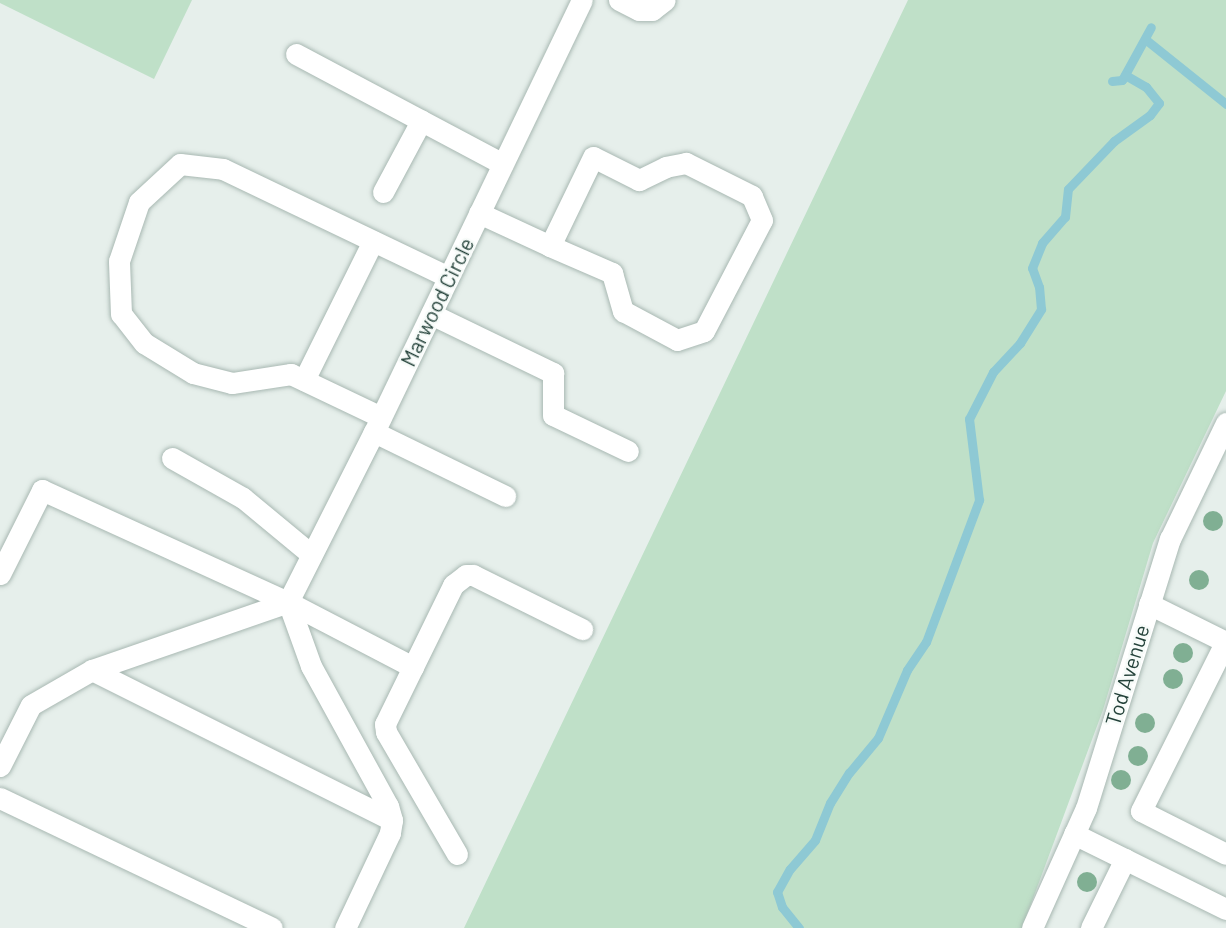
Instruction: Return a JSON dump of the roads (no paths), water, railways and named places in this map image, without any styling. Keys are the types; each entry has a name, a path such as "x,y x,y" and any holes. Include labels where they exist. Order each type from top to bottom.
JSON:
{"street":[{"name":"Marwood Circle","path":"288,602 378,424 582,0"},
{"path":"619,0 639,10 652,10 664,1"},
{"path":"296,54 503,164"},
{"path":"383,192 421,121"},
{"path":"479,213 550,246 612,273 623,311 677,340 704,331 762,220 752,196 686,163 666,167 639,180 593,158 550,246"},
{"path":"448,277 223,169 180,164 139,202 119,261 121,314 144,343 193,373 232,383 290,374 505,496"},
{"path":"304,380 373,241"},
{"path":"431,314 554,373 553,415 628,450"},
{"name":"Tod Avenue","path":"1032,928 1086,808 1170,539 1226,423"},
{"path":"172,458 243,498 312,555"},
{"path":"0,574 42,490 288,602 413,667"},
{"path":"457,854 386,732 385,724 453,586 466,575 582,629"},
{"path":"0,766 31,705 92,670 288,602"},
{"path":"288,602 311,666 388,806 392,820 390,833 345,928"},
{"path":"1149,604 1226,641 1141,811 1226,854"},
{"path":"92,670 392,820"},
{"path":"0,798 272,928"},
{"path":"1074,834 1226,909"},
{"path":"1091,928 1125,859"}],"waterway":[{"path":"1112,81 1122,80 1151,27"},
{"path":"1145,39 1226,104"},
{"path":"799,928 782,907 777,892 790,869 815,840 830,803 849,773 878,738 907,670 926,642 979,500 969,419 993,372 1020,343 1041,309 1039,287 1032,268 1042,243 1065,217 1068,189 1114,141 1150,115 1159,103 1146,87 1125,75"}]}
